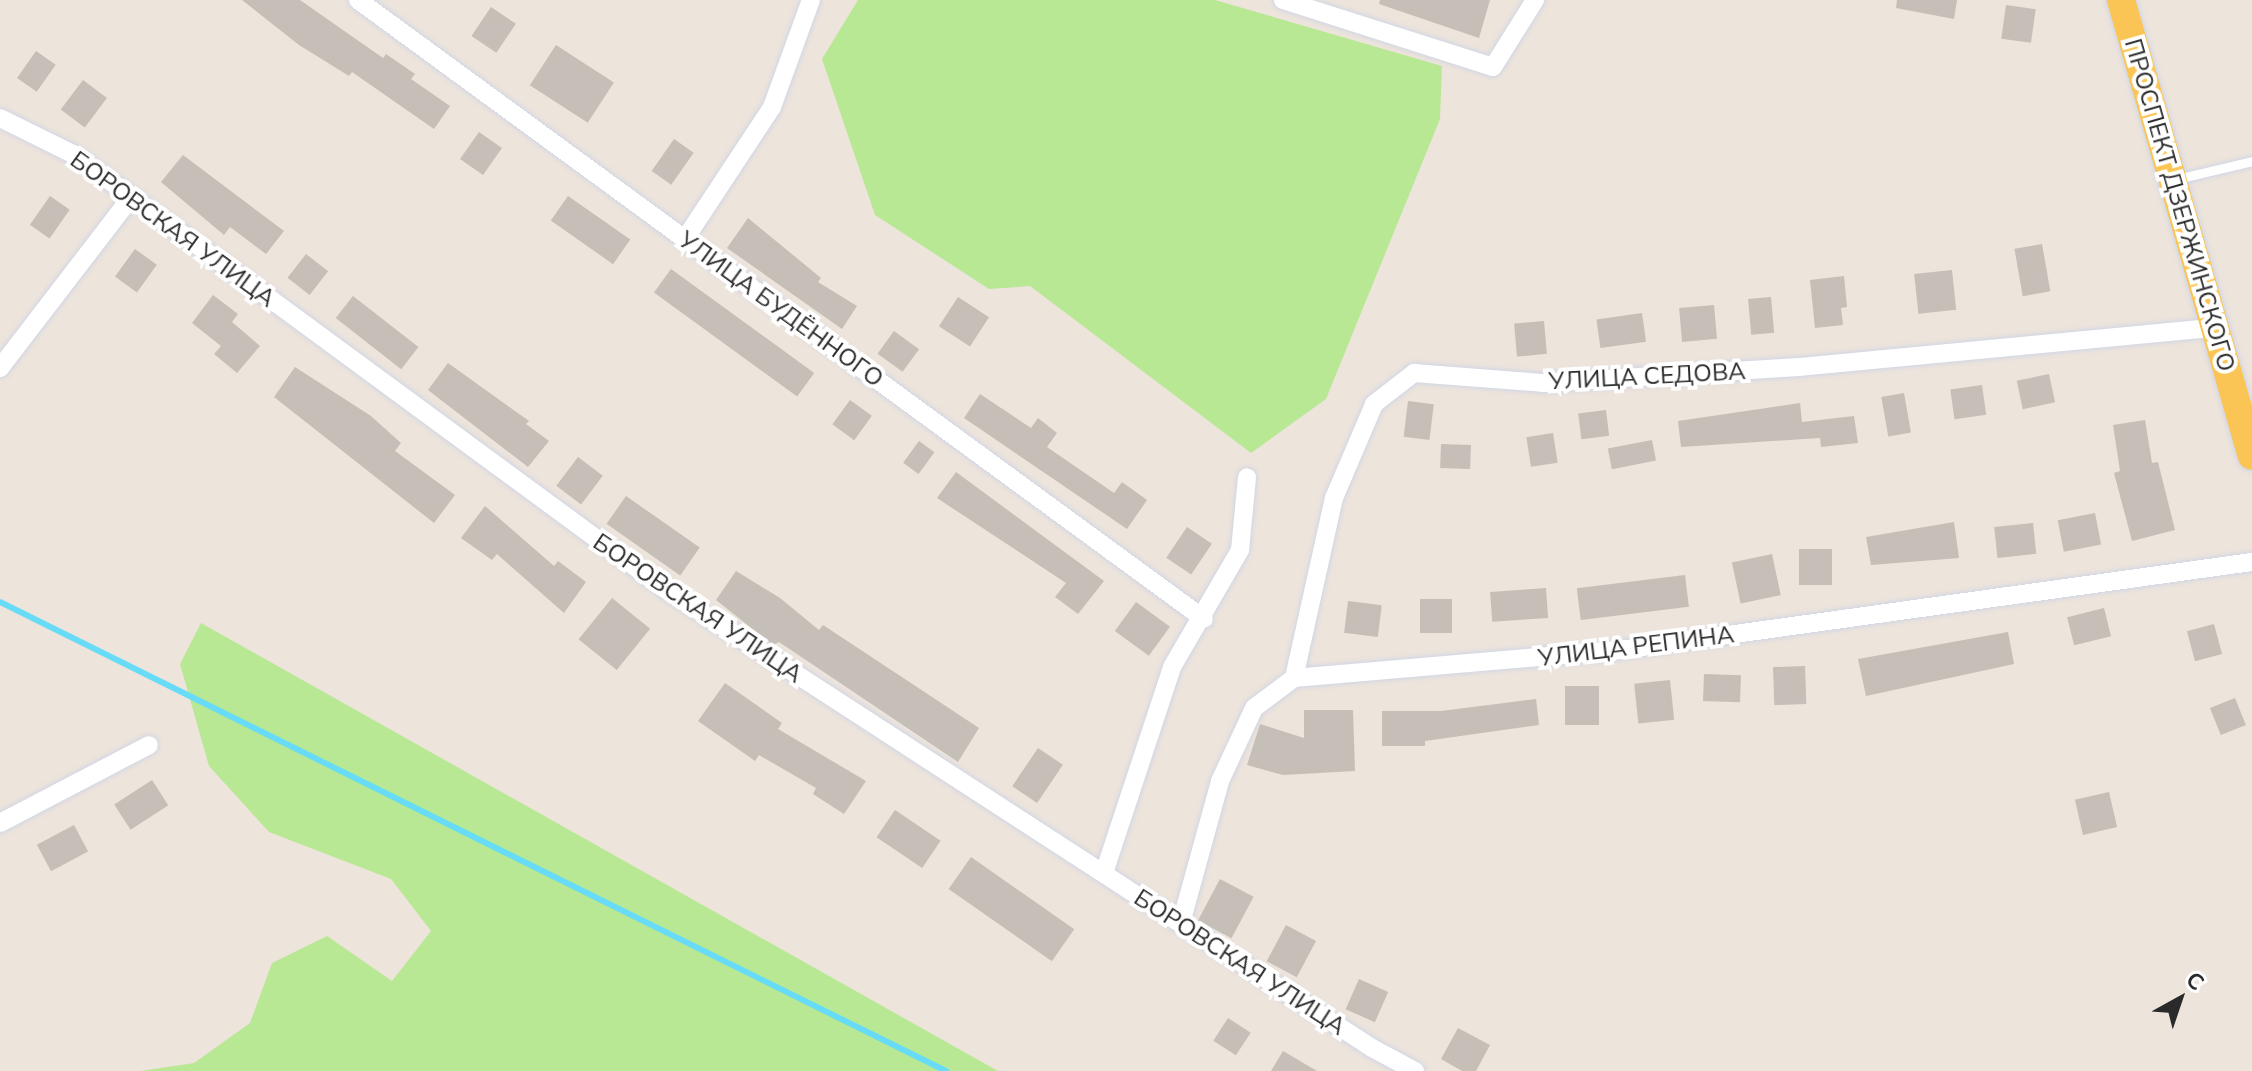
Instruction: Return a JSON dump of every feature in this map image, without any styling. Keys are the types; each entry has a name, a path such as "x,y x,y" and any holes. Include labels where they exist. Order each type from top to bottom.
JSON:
{"main road":[{"name":"ПРОСПЕКТ ДЗЕРЖИНСКОГО","path":"2121,0 2252,456"}],"street":[{"name":"УЛИЦА БУДЁННОГО","path":"358,0 1204,619"},
{"path":"685,239 772,107 811,0"},
{"path":"1283,0 1493,67 1535,0"},
{"name":"БОРОВСКАЯ УЛИЦА","path":"0,118 73,154 665,589 1415,1071"},
{"path":"0,368 131,197"},
{"name":"УЛИЦА СЕДОВА","path":"1294,678 1334,498 1374,404 1414,373 1543,383 1799,367 2215,328"},
{"path":"1104,873 1172,667 1204,619 1240,550 1247,477"},
{"name":"УЛИЦА РЕПИНА","path":"1294,678 1620,650 2252,562"},
{"path":"1181,923 1220,781 1254,708 1294,678"},
{"path":"0,823 149,745"}],"lane":[{"path":"2173,180 2252,161"}],"green space":[{"path":"858,0 1215,0 1442,66 1440,119 1326,399 1251,453 1030,286 989,289 875,215 822,59"},
{"path":"201,623 998,1071 141,1071 194,1063 250,1023 272,963 327,936 392,981 431,931 391,879 269,832 209,766 180,664"}],"building":[{"path":"242,0 300,0 383,58 386,54 415,74 411,79 450,106 434,129 352,72 349,76 299,45"},
{"path":"1380,0 1490,0 1479,38 1379,4"},
{"path":"1897,0 1957,0 1954,19 1896,8"},
{"path":"2006,5 2036,9 2031,43 2001,39"},
{"path":"491,7 516,24 496,53 471,36"},
{"path":"556,45 614,83 588,123 530,85"},
{"path":"36,51 56,65 37,92 17,78"},
{"path":"83,80 107,98 85,128 61,110"},
{"path":"479,132 502,148 483,175 460,159"},
{"path":"674,139 694,153 671,185 652,171"},
{"path":"183,155 284,231 266,254 230,227 224,235 161,182"},
{"path":"50,196 70,210 50,238 30,225"},
{"path":"568,196 630,240 613,264 551,221"},
{"path":"748,218 821,278 818,282 857,306 842,329 727,248"},
{"path":"2042,244 2050,291 2023,296 2014,249"},
{"path":"135,249 157,265 137,292 115,277"},
{"path":"306,254 328,271 310,295 288,278"},
{"path":"671,269 814,373 797,396 654,292"},
{"path":"1952,270 1956,310 1918,314 1914,274"},
{"path":"1844,276 1847,307 1841,308 1843,325 1815,328 1810,280"},
{"path":"213,295 238,314 232,322 260,346 237,373 214,354 221,346 192,323"},
{"path":"353,296 418,347 401,369 336,318"},
{"path":"958,297 989,317 970,347 939,326"},
{"path":"1771,297 1774,333 1751,335 1748,299"},
{"path":"1714,305 1717,339 1682,342 1679,308"},
{"path":"1642,313 1646,342 1600,348 1596,319"},
{"path":"1544,321 1547,354 1517,356 1514,324"},
{"path":"894,331 919,349 903,372 878,354"},
{"path":"448,363 529,421 526,424 549,441 528,467 428,390"},
{"path":"295,367 371,416 401,443 395,451 455,495 434,523 274,397"},
{"path":"2049,374 2055,402 2023,409 2017,381"},
{"path":"1982,385 1986,415 1954,419 1950,389"},
{"path":"1904,393 1911,432 1888,436 1881,397"},
{"path":"980,394 1031,428 1038,418 1057,433 1047,447 1114,493 1122,482 1147,500 1127,529 964,418"},
{"path":"850,400 872,416 854,440 832,424"},
{"path":"1408,401 1434,404 1429,440 1404,437"},
{"path":"1800,403 1802,422 1854,416 1858,443 1821,447 1820,438 1681,447 1678,421"},
{"path":"1606,410 1609,436 1581,439 1578,413"},
{"path":"2145,420 2152,463 2158,462 2175,530 2132,541 2114,473 2120,471 2113,425"},
{"path":"1553,433 1558,463 1531,467 1526,437"},
{"path":"1652,440 1656,461 1612,469 1608,449"},
{"path":"919,441 934,452 919,474 903,463"},
{"path":"1441,444 1471,445 1470,469 1440,468"},
{"path":"578,457 603,476 581,504 556,486"},
{"path":"956,472 1104,581 1078,614 1055,597 1066,583 937,498"},
{"path":"626,496 700,548 680,575 606,524"},
{"path":"485,506 554,566 558,561 586,582 564,613 497,554 492,560 461,538"},
{"path":"2095,513 2101,544 2064,552 2058,520"},
{"path":"1954,522 1959,558 1871,565 1866,537"},
{"path":"2033,523 2036,554 1997,558 1994,527"},
{"path":"1187,527 1212,544 1191,574 1166,558"},
{"path":"1799,549 1832,549 1832,585 1799,585"},
{"path":"1772,554 1781,595 1741,604 1732,563"},
{"path":"736,571 780,598 819,630 823,625 979,728 958,762 779,642 773,645 716,600"},
{"path":"1685,575 1689,607 1581,620 1577,588"},
{"path":"1546,588 1548,618 1492,622 1490,592"},
{"path":"612,598 650,629 617,670 579,639"},
{"path":"1420,599 1452,599 1452,633 1420,633"},
{"path":"1348,601 1382,605 1378,637 1344,633"},
{"path":"1136,602 1170,627 1149,656 1115,631"},
{"path":"2104,608 2111,636 2074,645 2067,617"},
{"path":"2214,624 2222,654 2195,661 2187,631"},
{"path":"2008,632 2014,664 1866,696 1858,659"},
{"path":"1805,666 1806,704 1774,705 1773,667"},
{"path":"1704,674 1741,675 1740,702 1703,701"},
{"path":"1670,680 1674,720 1638,724 1634,684"},
{"path":"725,683 782,723 778,729 866,781 844,814 813,794 816,788 759,755 755,761 698,721"},
{"path":"1565,686 1599,686 1599,725 1565,725"},
{"path":"2235,698 2246,725 2221,735 2210,708"},
{"path":"1536,699 1539,725 1425,741 1425,746 1382,746 1382,711 1441,711"},
{"path":"1304,710 1353,710 1355,771 1283,775 1247,765 1260,724 1304,738"},
{"path":"1038,748 1063,765 1037,803 1012,786"},
{"path":"152,780 168,805 131,830 114,805"},
{"path":"2109,792 2117,827 2083,835 2075,800"},
{"path":"895,810 941,841 922,868 877,837"},
{"path":"74,825 88,851 51,871 37,845"},
{"path":"971,857 1074,929 1052,961 949,889"},
{"path":"1220,879 1254,897 1231,938 1198,920"},
{"path":"1286,925 1316,941 1297,977 1267,961"},
{"path":"1359,979 1388,992 1375,1022 1346,1009"},
{"path":"1228,1018 1251,1033 1236,1055 1213,1041"},
{"path":"1458,1028 1490,1045 1476,1071 1462,1071 1441,1059"},
{"path":"1283,1051 1317,1071 1271,1071"}],"waterway":[{"path":"0,602 946,1071"}]}
